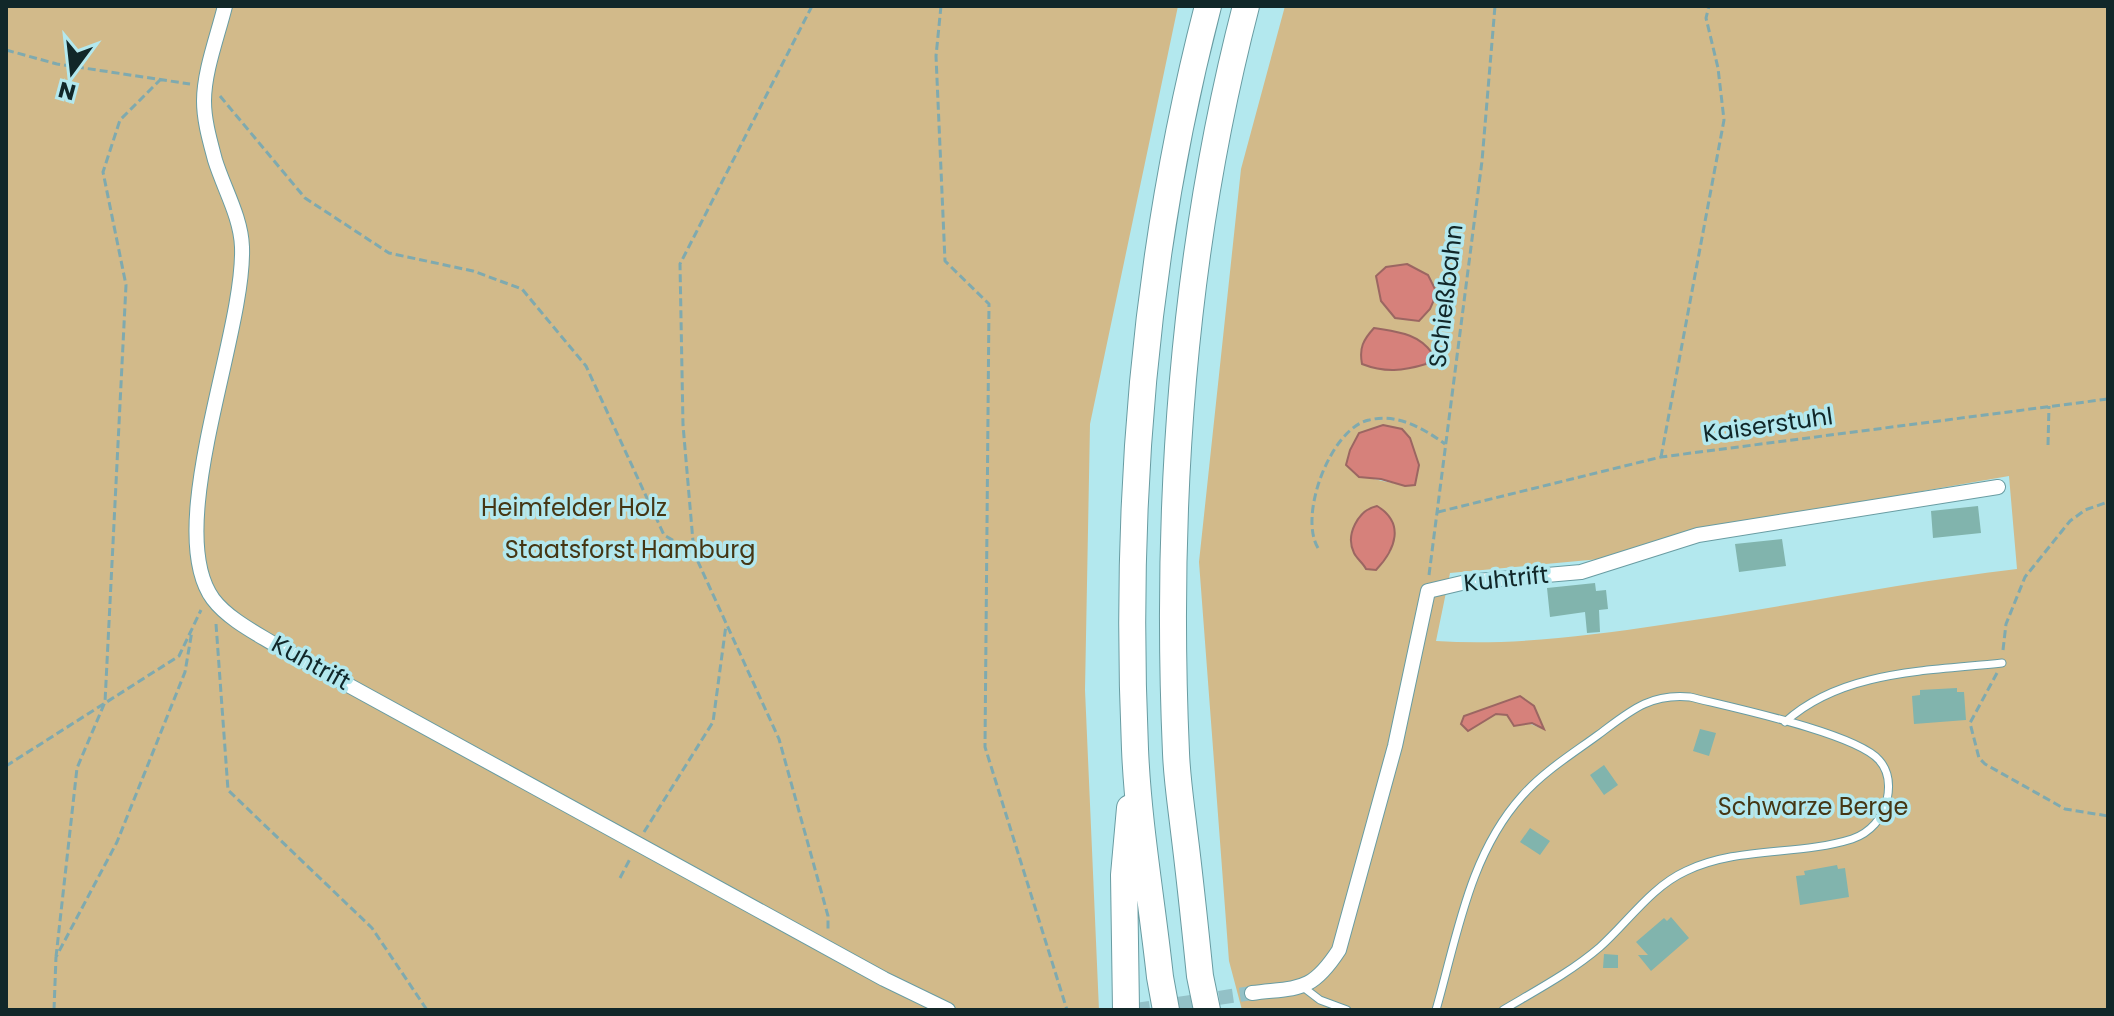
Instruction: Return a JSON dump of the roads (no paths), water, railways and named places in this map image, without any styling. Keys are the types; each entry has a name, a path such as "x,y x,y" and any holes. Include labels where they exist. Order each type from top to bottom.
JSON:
{"highway":[{"path":"1166,1010 1135,752 1133,511 1152,294 1174,150 1208,6"},
{"path":"1207,1010 1200,976 1176,755 1174,578 1178,440 1193,284 1212,157 1246,6"},
{"path":"1126,1010 1124,875 1135,752"}],"street":[{"name":"Kuhtrift","path":"225,6 204,98 208,135 241,233 242,247 236,316 200,478 196,523 203,576 213,599 277,646 884,979 948,1010"},
{"name":"Kuhtrift","path":"1303,987 1324,973 1343,940 1395,746 1428,591 1466,582 1581,572 1698,535 1998,487"},
{"path":"1252,993 1303,987"}],"lane":[{"path":"1785,722 1808,706 1846,688 1883,676 2002,663"},
{"path":"1436,1010 1479,862 1501,824 1538,779 1631,710 1654,698 1672,695 1690,697 1843,739 1877,758 1886,770 1889,788 1886,804 1878,821 1866,832 1845,841 1730,857 1684,871 1648,899 1598,948 1503,1010"},
{"path":"1303,987 1320,1000 1347,1010"}],"tunnel":[{"path":"1136,1010 1252,993"}],"park label":[{"name":"Heimfelder Holz","path":"574,508"},
{"name":"Staatsforst Hamburg","path":"630,550"},
{"name":"Schwarze Berge","path":"1813,807"}]}
